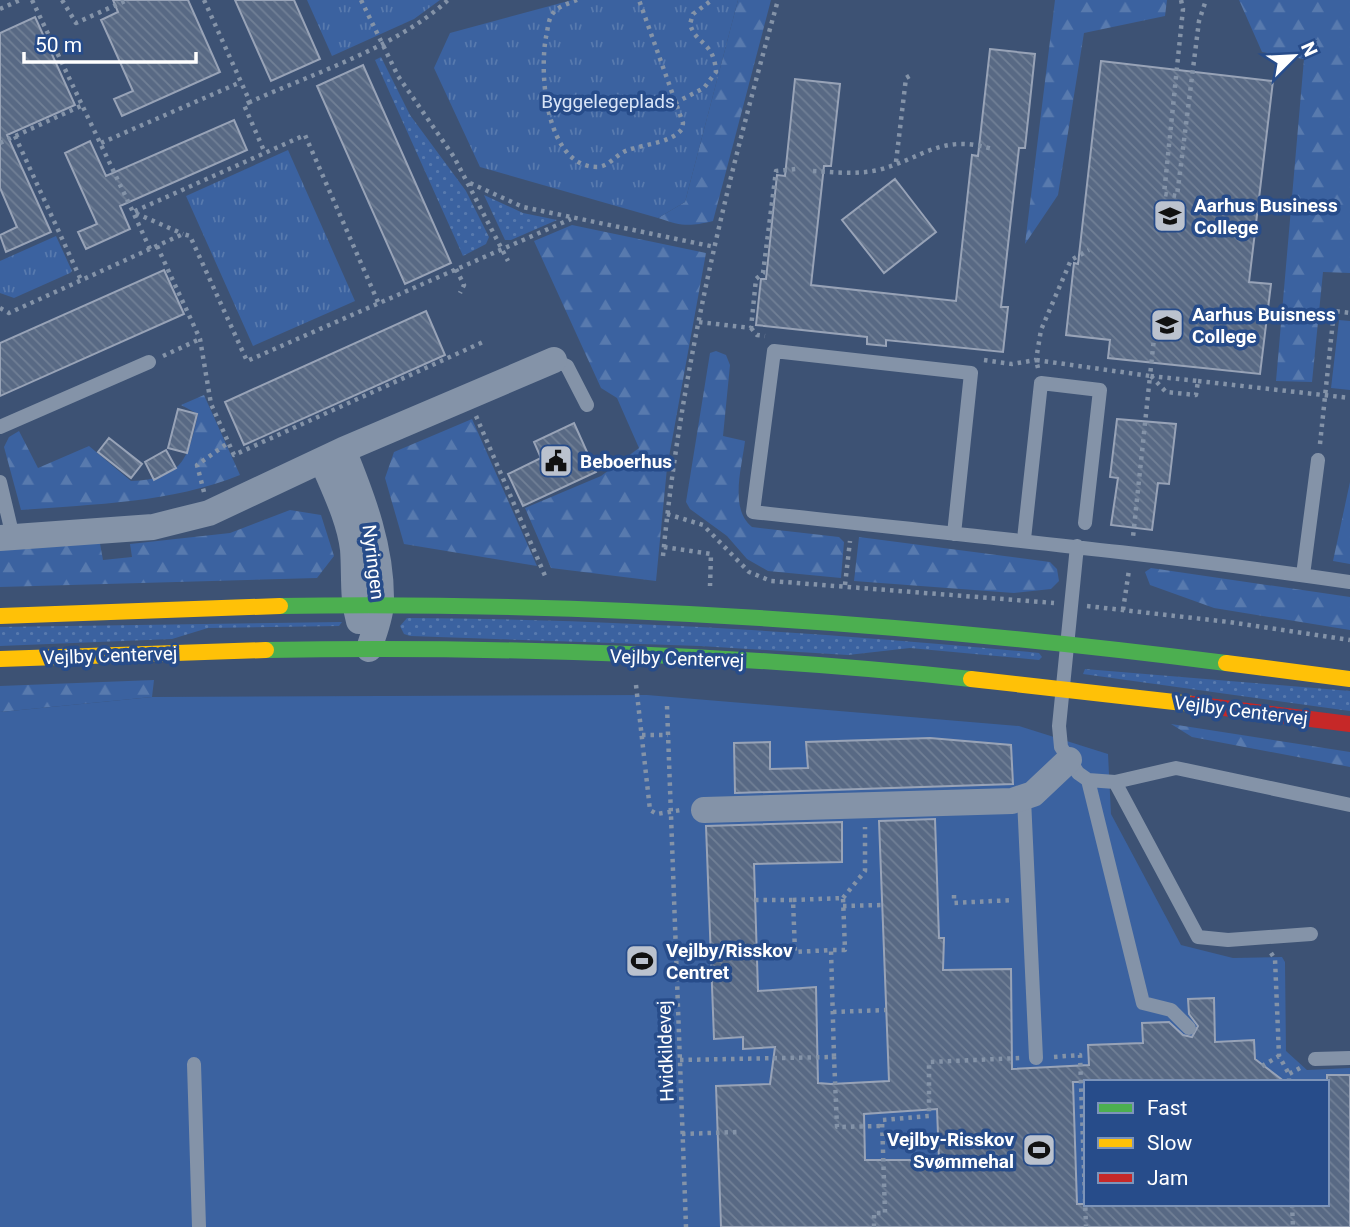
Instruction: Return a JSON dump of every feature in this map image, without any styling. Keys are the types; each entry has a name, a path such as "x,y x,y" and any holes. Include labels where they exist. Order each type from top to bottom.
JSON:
{"street":[{"path":"6,537 153,527 209,513 332,455 554,360"},
{"name":"Nyringen","path":"332,455 367,509 376,549 382,604 369,649"},
{"name":"Nyringen","path":"332,455 352,548 354,604 369,649"},
{"path":"0,616 167,608 354,604 560,609 870,625 1068,643 1350,679"},
{"name":"Vejlby Centervej","path":"0,659 136,652 369,649 633,656 829,666 1063,687 1350,724"},
{"path":"704,810 1024,799 1069,760"}],"lane":[{"path":"954,534 971,373 774,351 753,512 954,534 1024,539 1350,582"},
{"path":"554,360 566,366 587,405"},
{"path":"0,427 149,362"},
{"path":"1024,539 1041,383 1100,390 1085,523"},
{"path":"1303,575 1318,460"},
{"path":"0,482 6,537"},
{"path":"1077,546 1059,726 1061,747 1088,780 1143,1003 1171,1010 1189,1028"},
{"path":"1088,780 1115,782 1176,768 1350,805"},
{"path":"1115,782 1198,937 1264,939 1311,934"},
{"path":"1024,799 1031,899 1036,1058"},
{"path":"1315,1059 1350,1058"},
{"path":"194,1064 199,1227"}],"path":[{"path":"0,9 20,0"},
{"path":"32,0 150,249"},
{"path":"62,0 76,23 127,0"},
{"path":"204,0 250,102"},
{"path":"361,0 398,75 468,182 508,261"},
{"path":"265,153 244,104 383,43 414,26 448,0"},
{"path":"577,0 552,13 542,58 545,99 567,154 582,165 599,167 625,151 678,134 683,123 639,0"},
{"path":"675,103 704,88 716,72 712,51 697,37 690,24 693,14 712,0"},
{"path":"663,556 667,514 699,322 715,247 778,0"},
{"path":"1181,0 1183,9 1164,194 1177,196 1199,21 1206,0"},
{"path":"896,162 906,78 911,75"},
{"path":"101,143 241,82"},
{"path":"0,143 83,105"},
{"path":"133,212 305,135 378,302"},
{"path":"15,136 80,280"},
{"path":"813,171 857,173 896,162 921,151 949,145 974,144 992,149"},
{"path":"699,322 751,328 756,279 763,273 776,171 796,169"},
{"path":"468,182 523,207 715,247"},
{"path":"133,212 190,236 247,361 571,219"},
{"path":"0,308 9,313 183,234"},
{"path":"157,246 200,339 211,404 234,455 483,342"},
{"path":"971,359 1012,364 1036,360 1041,330 1072,260 1089,250"},
{"path":"456,268 464,285 460,293"},
{"path":"1318,460 1334,311 1350,313"},
{"path":"1150,376 1156,319"},
{"path":"149,362 200,339"},
{"path":"1150,376 1166,392 1196,396 1198,381"},
{"path":"1150,376 1350,398"},
{"path":"468,399 560,609"},
{"path":"209,513 197,465 228,443"},
{"path":"667,514 703,525 728,547 739,563 758,577 771,581 1123,610 1350,640"},
{"path":"1133,531 1135,521"},
{"path":"845,585 853,523"},
{"path":"664,547 710,554 710,582"},
{"path":"1123,610 1131,553"},
{"path":"633,656 650,810 657,814 672,810"},
{"name":"Hvidkildevej","path":"667,706 686,1227"},
{"path":"642,736 668,735"},
{"path":"793,900 795,952 845,950 843,898 867,864 864,804"},
{"path":"954,895 954,903 1031,899"},
{"path":"755,900 843,898"},
{"path":"843,906 882,905"},
{"path":"1264,939 1275,959 1279,1056 1289,1074"},
{"path":"831,950 837,1127 882,1126"},
{"path":"833,1012 886,1010"},
{"path":"874,1227 874,1213 885,1213 882,1120 929,1116 929,1062 1080,1055 1084,1170"},
{"path":"680,1060 834,1056"},
{"path":"1262,1066 1279,1056"},
{"path":"682,1134 738,1132"},
{"path":"1085,1206 1086,1227"},
{"path":"1292,1206 1293,1227"}],"green space":[{"path":"307,0 440,0 414,19 332,56"},
{"name":"Byggelegeplads","path":"572,0 738,0 685,202 658,218 480,167 434,68 450,33"},
{"path":"738,0 771,0 713,221 685,225 673,223 658,218 685,202"},
{"path":"1055,0 1167,0 1165,16 1084,33 1058,195 1025,244"},
{"path":"1239,0 1350,0 1350,273 1323,272 1312,382 1276,381 1304,59 1262,52"},
{"path":"381,57 410,115 466,191 489,237 486,244 463,256 375,60"},
{"path":"288,150 355,301 253,346 186,196"},
{"path":"484,195 523,213 557,220 511,240 505,240"},
{"path":"572,225 706,253 667,468 656,581 551,568 525,508 601,476 639,448 617,398 601,388 534,241"},
{"path":"56,236 72,271 14,298 0,293 0,261"},
{"path":"1339,320 1350,321 1350,390 1331,388"},
{"path":"716,351 726,355 730,365 723,436 745,441 739,499 745,519 752,527 839,537 844,542 841,578 768,571 747,559 727,536 690,509 686,502 710,353"},
{"path":"204,395 240,475 160,497 21,510 4,447 9,437 19,431 38,468 89,446 131,481 162,476 180,464 190,444 198,414 181,405"},
{"path":"472,419 537,566 404,544 385,478 394,452"},
{"path":"1350,482 1350,564 1333,561"},
{"path":"290,510 321,515 334,556 317,578 0,587 0,544 99,538 103,560 132,557 130,544 230,533"},
{"path":"859,537 1050,562 1057,569 1059,581 1051,589 1014,593 854,581"},
{"path":"1151,568 1350,597 1350,630 1214,608 1150,585 1145,572"},
{"path":"407,618 723,628 1039,653 1042,657 1039,660 910,648 848,655 700,646 410,636 404,634 400,626"},
{"path":"342,622 339,626 208,628 172,639 0,646 0,627"},
{"path":"1085,669 1350,691 1350,711 1083,674"},
{"path":"154,680 152,697 0,712 0,686"},
{"name":"Vejlby/Risskov Centret","path":"647,695 1019,726 1108,754 1111,814 1181,945 1233,958 1282,957 1285,962 1286,1051 1307,1070 1350,1068 1350,1227 0,1227 0,712 152,697"},
{"path":"1171,724 1350,752 1350,767 1192,737"}],"building":[{"path":"113,0 188,0 220,72 122,116 114,99 133,91 101,20 118,12"},
{"path":"235,0 294,0 320,59 271,81"},
{"path":"35,17 75,105 7,135 51,232 6,252 0,235 17,227 0,188 0,33"},
{"path":"990,49 1035,54 1025,148 1019,148 1001,307 1008,307 1003,352 886,340 886,346 867,344 867,337 756,325 761,279 766,279 777,175 785,176 795,79 840,84 831,166 824,166 811,285 956,301 972,155 978,156"},
{"name":"Aarhus Business College","path":"1101,61 1273,81 1249,282 1271,284 1260,374 1108,358 1110,340 1066,335 1074,263 1078,264"},
{"path":"363,65 451,263 405,284 317,86"},
{"path":"234,120 247,150 120,206 130,229 86,249 78,232 97,224 65,153 90,141 106,176"},
{"path":"895,179 936,232 884,273 842,220"},
{"path":"164,270 184,314 0,396 0,343"},
{"path":"426,311 445,355 244,445 225,402"},
{"path":"178,409 197,414 187,453 168,448"},
{"path":"1117,419 1176,424 1169,484 1158,483 1152,530 1111,525 1118,478 1110,477"},
{"path":"574,423 596,472 523,506 508,474 541,458 534,442"},
{"path":"109,438 142,464 131,478 98,452"},
{"path":"166,450 176,468 154,480 145,462"},
{"path":"930,738 1011,745 1013,784 735,793 734,743 770,742 770,769 808,768 806,742"},
{"path":"935,819 939,938 944,938 943,970 1011,969 1012,1069 1089,1065 1088,1045 1143,1043 1142,1023 1169,1022 1183,1035 1192,1037 1198,1026 1189,1014 1188,999 1214,998 1215,1042 1254,1040 1255,1059 1282,1080 1073,1082 1077,1204 1329,1206 1327,1075 1350,1075 1350,1227 721,1227 716,1086 770,1084 775,1047 743,1049 743,1037 714,1039 706,826 842,822 842,862 754,864 758,991 816,987 818,1083 889,1081 879,821","holes":["937,1109 939,1160 865,1160 864,1114"]}],"traffic: fast":[{"path":"280,606 517,607 754,618 991,637 1226,663"},
{"path":"266,650 442,649 619,654 795,663 971,679"}],"traffic: slow":[{"path":"0,616 280,606"},
{"path":"0,659 266,650"},
{"path":"1226,663 1350,679"},
{"path":"971,679 1192,704"}],"traffic: jam":[{"path":"1192,704 1350,724"}],"place":[{"name":"Aarhus Business College","path":"1170,216"},
{"name":"Aarhus Buisness College","path":"1167,325"},
{"name":"Beboerhus","path":"556,461"},
{"name":"Vejlby/Risskov Centret","path":"642,961"},
{"name":"Vejlby-Risskov Svømmehal","path":"1039,1150"}]}
